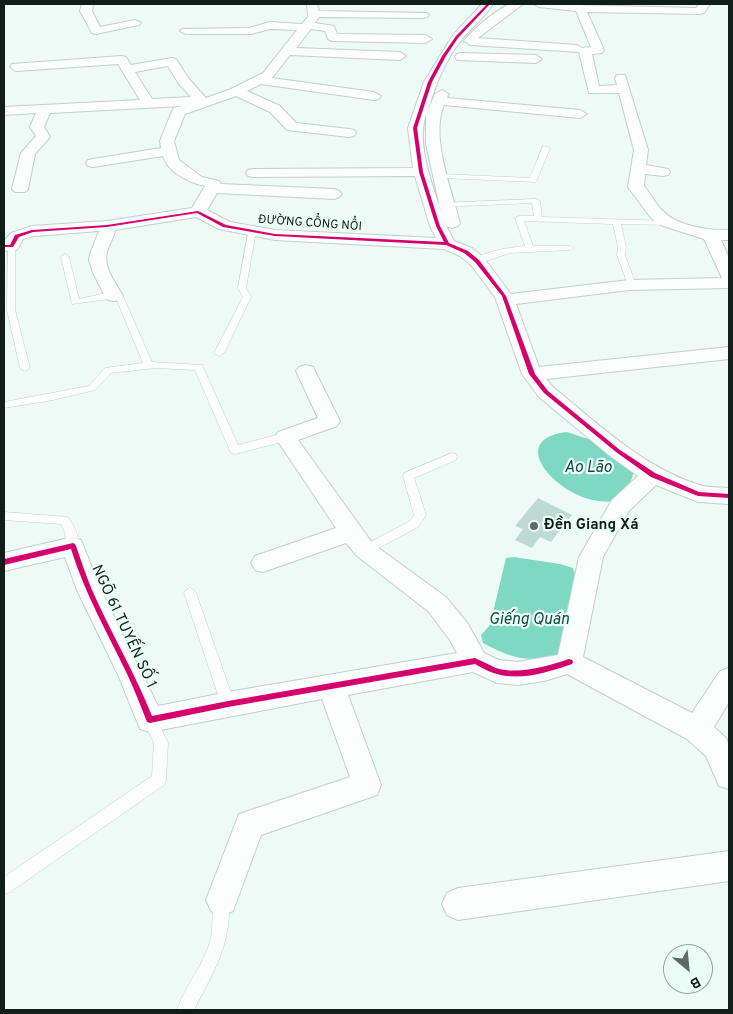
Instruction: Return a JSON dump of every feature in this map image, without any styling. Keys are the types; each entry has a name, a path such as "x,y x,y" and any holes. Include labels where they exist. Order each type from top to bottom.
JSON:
{"street":[{"path":"88,4 86,11 96,31 135,23"},
{"path":"488,4 457,37 430,82 415,128 421,172 440,205 456,240 472,257 505,300 532,374 546,392 618,451 653,475 698,494 729,496"},
{"path":"446,244 438,226 440,176 433,144 433,114 450,76 470,41 480,30 517,4"},
{"path":"539,4 580,8 700,11 704,4"},
{"path":"580,8 598,50 585,51 594,90 623,84 641,150 636,187 657,215 668,223 711,236 729,235"},
{"path":"9,238 32,231 107,226 198,212 214,184 197,180 172,162 167,141 179,111 204,100 236,92 267,76 314,17 313,9 423,15"},
{"path":"186,31 251,31 256,28 284,26 330,28 332,36 426,39"},
{"path":"470,41 577,49"},
{"path":"286,51 400,56"},
{"path":"461,57 536,59"},
{"path":"124,60 148,103"},
{"path":"16,68 124,60 172,62 184,81 204,100"},
{"path":"257,80 374,96"},
{"path":"236,92 255,98 278,111 289,120 292,127 348,133"},
{"path":"4,111 204,100"},
{"path":"440,101 580,114"},
{"path":"20,189 28,153 43,137 37,127 45,109"},
{"path":"93,163 169,151"},
{"path":"638,168 663,172"},
{"path":"253,173 421,172"},
{"path":"212,188 334,194"},
{"name":"ĐƯỜNG CỔNG NỔI","path":"198,212 225,226 275,235 446,244 472,257"},
{"path":"107,226 107,238 100,248 97,258 100,271 114,296"},
{"path":"711,236 729,276"},
{"path":"505,300 632,285 729,283"},
{"path":"532,374 729,353"},
{"path":"306,371 330,421 285,437 358,541 437,604 459,632 475,661"},
{"path":"569,662 591,557 620,506 653,475"},
{"path":"264,563 358,541"},
{"path":"4,562 74,546"},
{"name":"NGÕ 61 TUYẾN SỐ 1","path":"74,546 78,560 102,615 139,688 150,720"},
{"path":"150,720 228,704 475,661 499,672 531,673 545,671 569,662 698,730 716,747 729,776"},
{"path":"698,730 729,679"},
{"path":"222,900 250,824 367,785 331,686"},
{"path":"458,904 729,866"}],"lane":[{"path":"440,176 537,182 546,148"},
{"path":"440,205 536,201 538,219"},
{"path":"530,248 519,218 668,223"},
{"path":"617,222 622,247 621,255 632,285"},
{"path":"219,354 246,297 242,288 252,231"},
{"path":"9,238 7,311 25,368"},
{"path":"472,257 530,248 570,248"},
{"path":"65,257 75,302 119,296 149,366"},
{"path":"4,405 54,397 92,388 108,370 149,366 199,367 235,450 285,437"},
{"path":"358,541 414,524 420,515 408,476 452,457"},
{"path":"4,516 64,520 70,529 74,546"},
{"path":"190,593 228,704"},
{"path":"4,886 159,780 161,743 150,720"},
{"path":"185,1010 216,950 221,927 222,900"}],"water":[{"name":"Ao Lão","path":"567,432 597,442 633,468 631,481 616,500 599,501 580,496 563,486 549,474 540,460 539,448 547,438"},
{"name":"Giếng Quán","path":"514,557 560,564 573,568 575,574 560,656 538,659 520,658 503,653 483,643 481,635 490,625 506,558"}],"building":[{"path":"538,498 572,515 551,542 540,537 532,548 515,540 523,529 515,526"}],"cycle path":[{"path":"488,4 457,37 444,56 430,82 415,128 421,172 438,226 447,244 466,252 477,261 504,296 532,374 546,392 618,451 653,475 698,494 729,496"},
{"path":"4,246 11,246 17,236 32,231 107,226 198,212 225,226 275,235 447,244"},
{"path":"4,562 73,546 89,590 132,676 150,720 228,704 475,661 491,669 509,673 527,673 544,670 569,662"}],"place":[{"name":"Đền Giang Xá","path":"534,526"}]}
